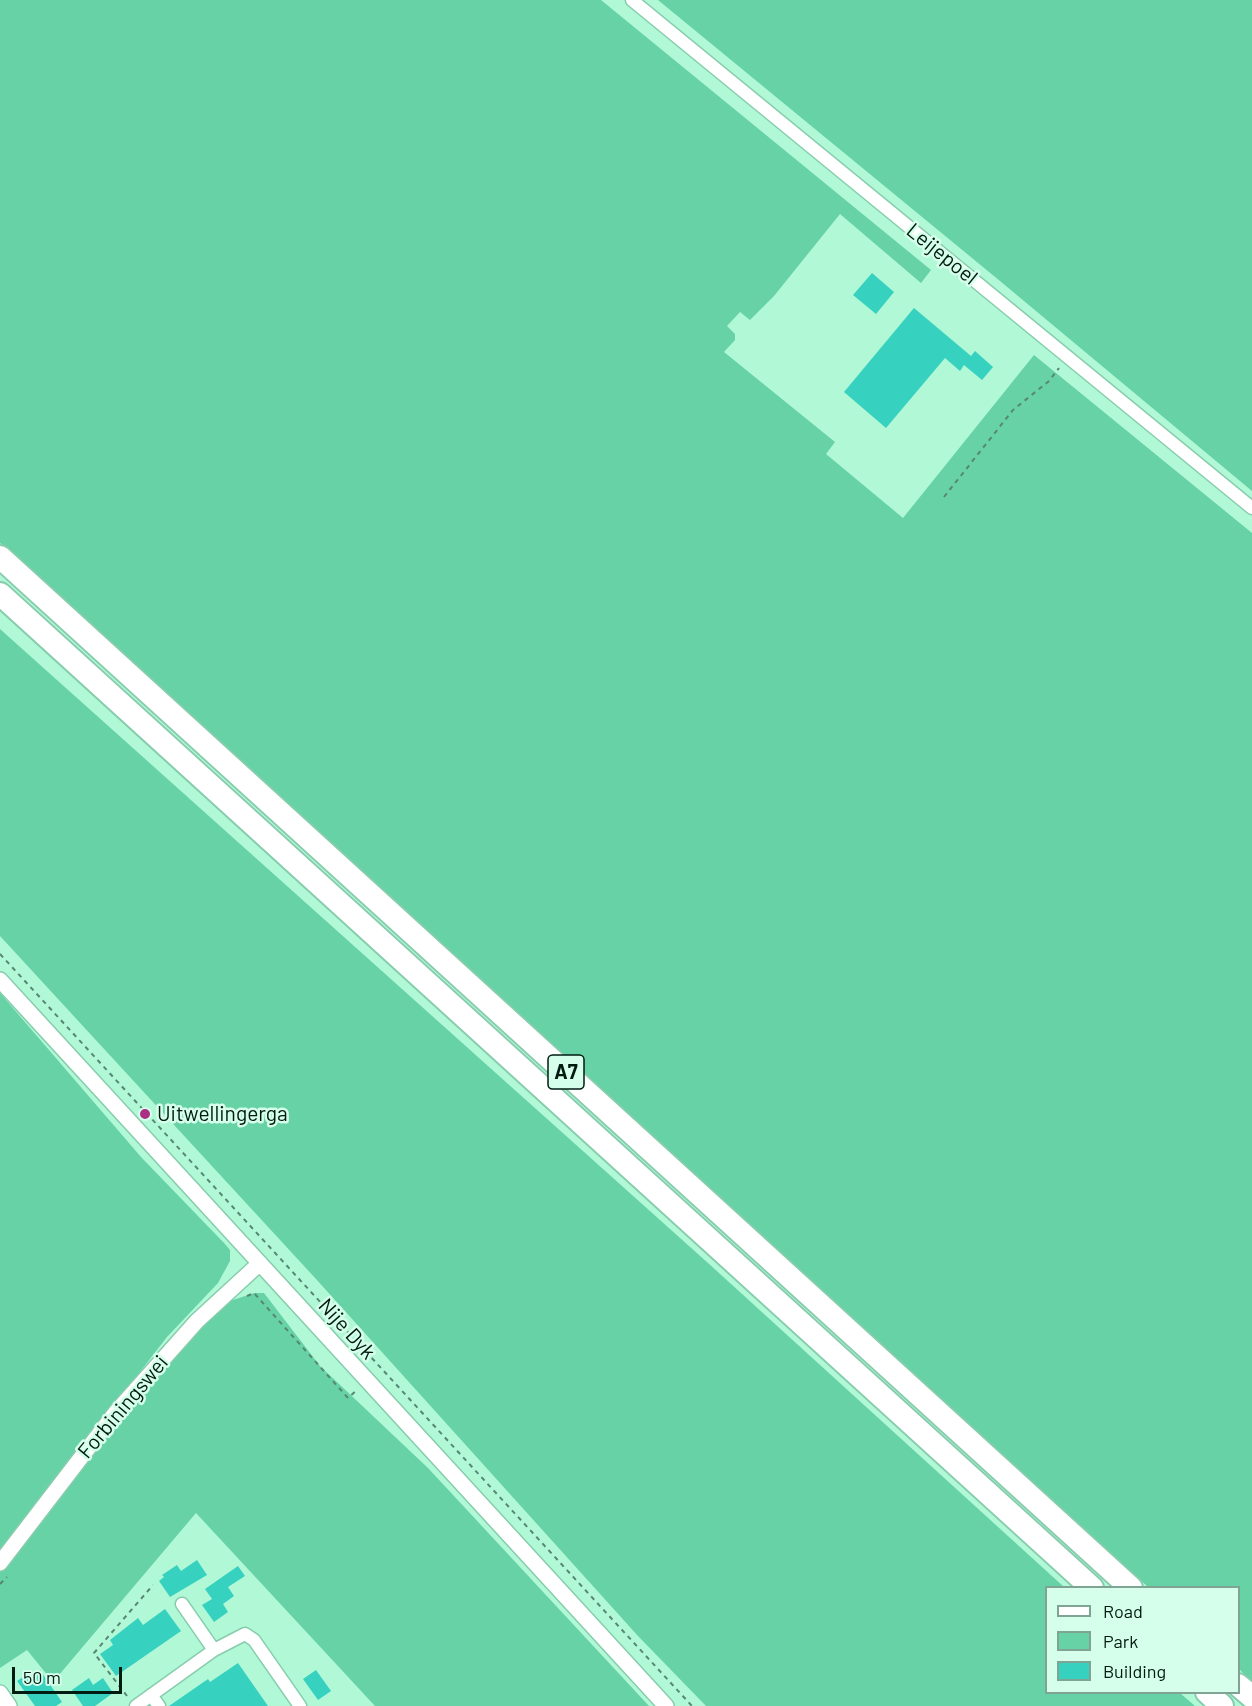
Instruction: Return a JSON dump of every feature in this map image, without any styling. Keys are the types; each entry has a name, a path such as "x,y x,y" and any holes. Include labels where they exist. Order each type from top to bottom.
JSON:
{"highway":[{"name":"A7","path":"0,557 1130,1586"},
{"name":"A7","path":"0,594 1091,1586"},
{"path":"1240,1686 1252,1697"},
{"path":"1209,1694 1222,1706"}],"street":[{"name":"Leijepoel","path":"632,0 1252,508"},
{"name":"Nije Dyk","path":"0,980 666,1706"},
{"name":"Forbiningswei","path":"5,1568 116,1412 196,1321 260,1263"},
{"path":"182,1604 214,1650"},
{"path":"132,1702 155,1701 214,1650 245,1634 254,1640 300,1706"},
{"path":"0,1693 9,1706"}],"path":[{"path":"944,497 1012,410 1048,381 1068,357"},
{"name":"Nije Dyk","path":"0,954 692,1706"},
{"path":"136,1106 139,1103"},
{"path":"243,1298 254,1293 348,1398 357,1390"},
{"path":"0,1584 5,1568"},
{"path":"132,1702 94,1653 153,1585"}],"green space":[{"path":"0,0 601,0 931,270 921,283 840,214 774,296 750,320 740,312 727,326 735,334 735,340 724,352 835,442 826,454 903,518 1034,355 1252,533 1252,1682 1240,1670 1240,1586 1147,1586 0,543"},
{"path":"658,0 1252,0 1252,491 1000,281"},
{"path":"0,629 708,1263 1063,1586 1045,1586 1045,1694 1181,1694 1195,1706 706,1706 638,1636 316,1279 0,936"},
{"path":"0,993 141,1157 225,1244 230,1250 230,1261 218,1283 167,1337 0,1552"},
{"path":"254,1293 264,1293 320,1366 428,1468 649,1706 375,1706 196,1513 53,1682 27,1650 0,1668 0,1572 145,1385 199,1323 227,1302"}],"building":[{"path":"872,273 894,292 876,314 853,295"},
{"path":"914,308 971,356 975,351 993,367 982,380 964,365 960,371 945,358 886,428 844,392"},
{"path":"197,1560 207,1575 170,1597 159,1581 164,1577 162,1575 177,1565 181,1571"},
{"path":"238,1566 245,1576 228,1587 234,1596 223,1604 228,1612 214,1622 202,1605 212,1599 205,1589"},
{"path":"165,1609 181,1631 116,1676 100,1654 113,1645 110,1640 138,1618 143,1625"},
{"path":"238,1663 268,1706 169,1706 208,1679 210,1682"},
{"path":"40,1670 62,1702 56,1706 35,1706 17,1681 32,1671 34,1674"},
{"path":"316,1670 331,1691 318,1700 303,1679"},
{"path":"89,1678 93,1685 103,1678 113,1693 95,1706 83,1706 72,1690"}],"place":[{"name":"Uitwellingerga","path":"145,1114"}]}
